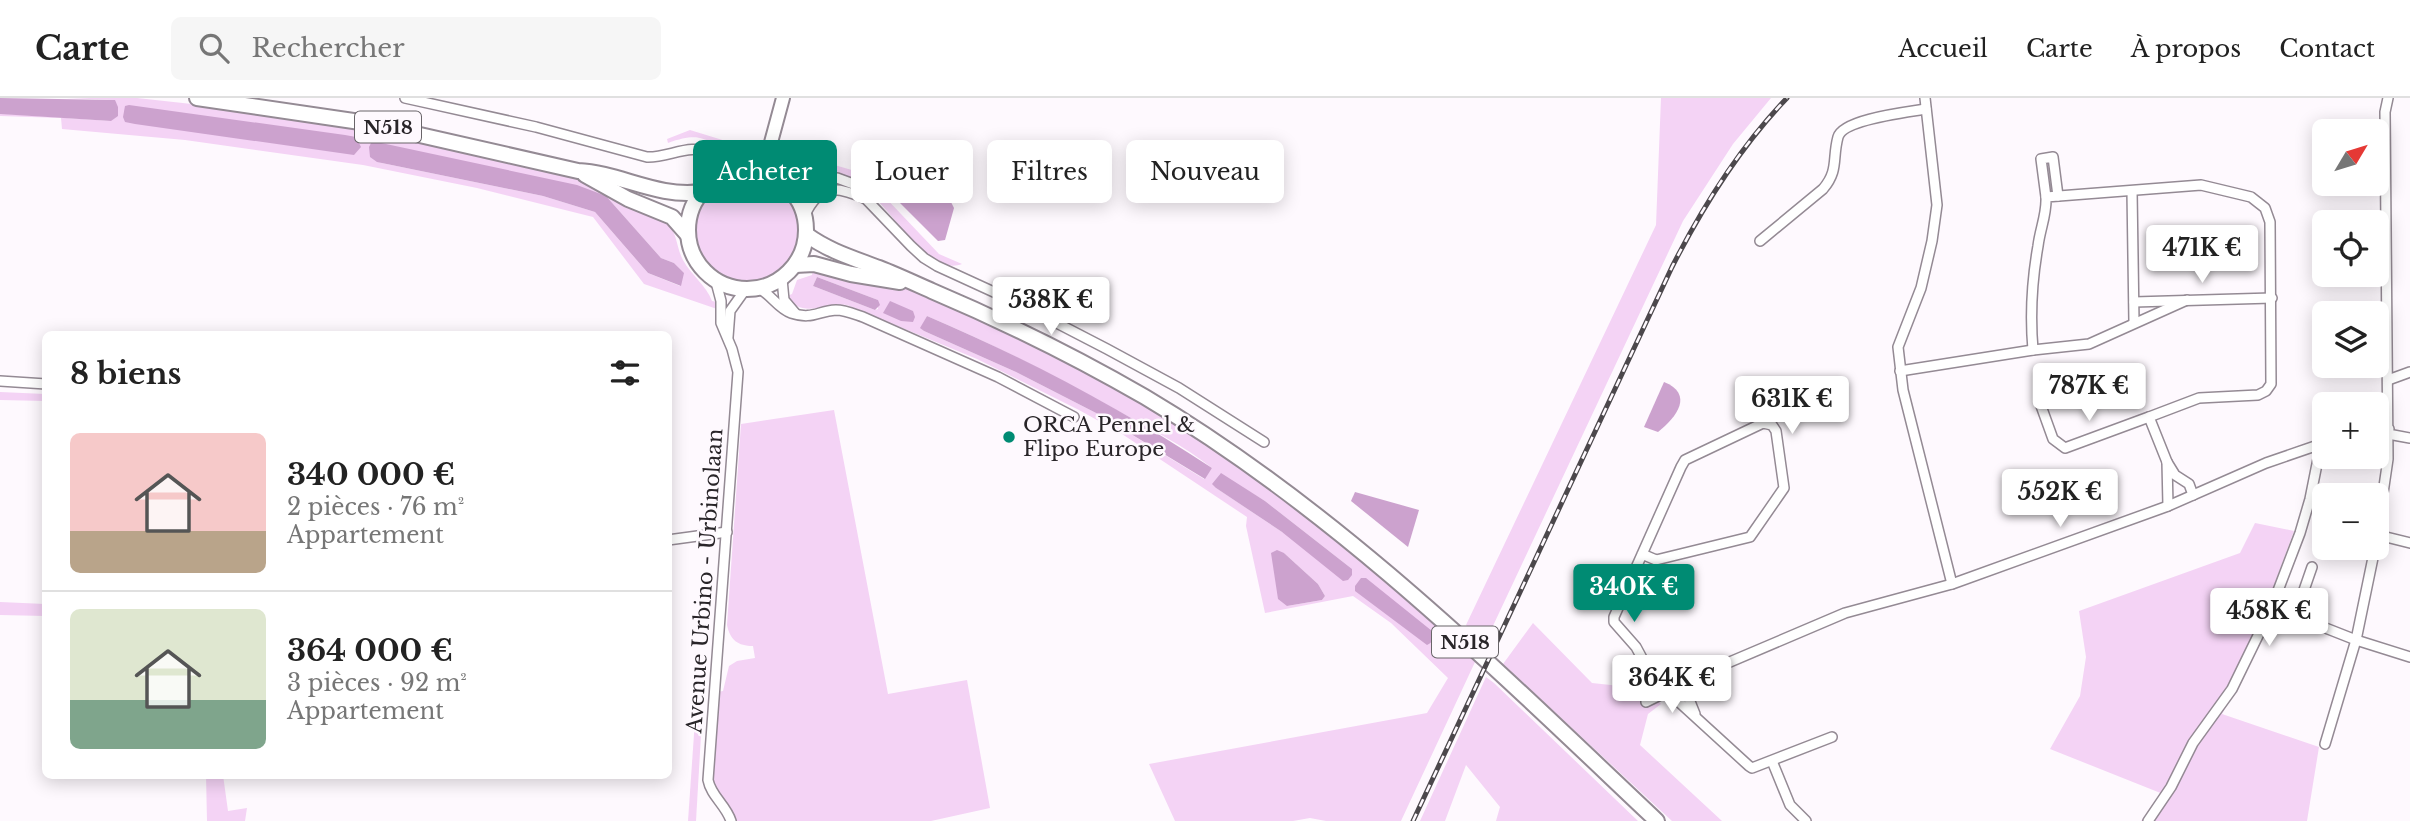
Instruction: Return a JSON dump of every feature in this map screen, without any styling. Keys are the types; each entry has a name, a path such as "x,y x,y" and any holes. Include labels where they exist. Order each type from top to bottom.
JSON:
{"highway":[{"name":"N518","path":"197,98 368,123 578,171 595,172 666,193 693,193"},
{"name":"N518","path":"578,171 628,199 672,218 687,234 694,258 716,282"},
{"path":"687,234 695,203"},
{"path":"716,282 745,290 760,289 782,279 795,265 807,236 805,215 799,203"},
{"name":"N518","path":"807,236 822,246 977,310 1093,368 1193,426 1264,474 1325,520 1435,613 1657,821"},
{"name":"N518","path":"795,265 814,264 864,277 914,283"}],"main road":[{"path":"772,140 783,98"}],"street":[{"path":"405,98 536,127 647,157 693,149"},
{"path":"1925,98 1937,205 1921,288 1898,347 1899,371 1952,584"},
{"path":"2387,98 2388,392"},
{"path":"1760,241 1831,180 1835,171 1838,134 1843,129 1881,116 1926,109"},
{"path":"2034,350 2030,321 2038,244 2046,212 2041,159 2053,157 2058,196"},
{"path":"2040,403 2053,439 2065,448 2199,398 2258,395 2268,389 2272,382 2270,218 2258,201 2226,190 2196,184 2046,197"},
{"path":"805,215 815,197 824,191 843,190 851,193"},
{"path":"2132,191 2134,323"},
{"path":"870,203 930,262 1107,349 1179,388 1264,442"},
{"path":"782,279 785,300 796,314"},
{"name":"Avenue Urbino - Urbinolaan","path":"716,282 721,300 720,323 738,372 708,780 714,795 728,810 731,821"},
{"path":"760,289 788,312 805,317 834,310 863,317 998,377 1074,416"},
{"name":"Avenue Urbino - Urbinolaan","path":"728,339 730,311 745,290"},
{"path":"2134,302 2272,298"},
{"path":"1899,371 2089,344 2187,300"},
{"path":"2388,380 2410,372"},
{"path":"0,381 42,384"},
{"path":"2149,417 2167,462 2175,475 2189,484 2193,495"},
{"path":"1642,554 1656,560 1750,537 1784,488 1776,431 1772,425 1763,423 1685,460 1642,554 1614,622 1636,647 1657,686 1668,692 1752,768 1832,737"},
{"path":"2389,431 2410,438"},
{"path":"1646,702 1845,613 1952,584 2168,506 2266,463 2312,447"},
{"path":"2167,462 2168,506"},
{"path":"2148,821 2171,787 2193,743 2232,689 2260,633 2299,538 2317,469"},
{"path":"672,539 727,532"},
{"path":"2389,540 2410,543"},
{"path":"2325,744 2356,640 2373,560"},
{"path":"2312,567 2295,616 2356,640 2410,656"},
{"path":"1683,684 1695,716"},
{"path":"1772,761 1790,805 1807,821"}],"shaded area":[{"path":"0,98 115,100 118,116 111,121 0,114"},
{"path":"66,98 137,98 301,118 441,143 575,176 670,219 668,224 674,232 683,260 712,301 717,302 717,309 644,284 593,217 477,188 363,165 185,140 62,129 61,118 0,116 7,114 111,121 115,100","holes":["377,162 606,196 661,258 674,263 683,273 680,286 648,273 595,212 543,196"]},
{"path":"1661,98 1771,98 1733,144 1683,221 1484,645 1466,625 1656,225"},
{"path":"125,106 345,135 356,137 361,147 354,155 135,124 125,122 123,117"},
{"path":"690,130 722,140 690,138 668,143 667,139"},
{"path":"372,141 577,185 606,196 661,258 674,263 684,273 681,286 648,273 595,212 543,196 377,162 370,157 369,147"},
{"path":"837,166 851,170 851,179 839,175"},
{"path":"704,203 790,203 797,220 797,240 789,258 775,272 757,280 737,280 719,272 705,258 697,240 697,220"},
{"path":"879,203 891,203 939,254 962,264 947,265 932,258"},
{"path":"900,203 952,203 954,208 945,240 938,241"},
{"path":"813,269 866,278 892,283 931,296 1024,340 1118,390 1208,445 1294,506 1440,627 1475,662 1401,821 1326,821 1310,818 1293,821 1175,821 1149,764 1427,713 1448,678 1391,623 1353,596 1265,613 1246,526 1247,517 1122,434 977,359 847,305 807,309 799,307 787,296 792,294 797,280 812,275","holes":["817,277 878,300 878,309 813,286","927,316 1000,349 1155,431 1212,468 1204,479 1098,414 921,328","1220,474 1265,501 1352,569 1282,532 1216,488","1284,553 1318,584 1325,596 1322,600 1287,606"]},
{"path":"817,277 878,300 880,305 875,310 813,286"},
{"path":"890,301 913,311 913,322 901,321 883,313"},
{"path":"927,316 1001,349 1073,386 1212,468 1205,479 1098,414 1016,372 924,331 920,328"},
{"path":"1664,382 1673,387 1680,399 1676,413 1658,432 1644,427"},
{"path":"0,392 42,394 42,401 0,400"},
{"path":"834,410 888,694 967,680 990,808 931,821 734,821 731,810 712,782 717,692 723,691 729,666 737,661 755,658 753,646 736,641 730,635 727,625 741,424"},
{"path":"1221,473 1265,501 1352,569 1348,580 1343,581 1282,532 1216,488 1212,484"},
{"path":"1355,492 1419,510 1408,547 1351,501"},
{"path":"2255,523 2294,531 2236,688 2222,714 2319,747 2307,821 2141,821 2163,794 2050,749 2080,696 2086,657 2079,611 2240,553"},
{"path":"1277,550 1284,553 1318,584 1325,596 1322,600 1287,606 1278,599 1271,553"},
{"path":"1361,578 1366,578 1432,631 1431,643 1427,645 1355,591"},
{"path":"0,602 42,604 42,616 0,615"},
{"path":"1533,623 1592,683 1648,689 1661,704 1648,714 1640,745 1722,821 1672,821 1503,664"},
{"path":"1486,677 1638,821 1496,821 1500,807 1466,765 1445,821 1420,821"},
{"path":"702,718 696,821 688,821 695,720"},
{"path":"206,779 224,779 228,811 247,808 245,821 207,821"}],"railway":[{"path":"1413,821 1672,267 1723,178 1753,137 1787,98"}],"place":[{"name":"ORCA Pennel & Flipo Europe","path":"1009,437"}]}
